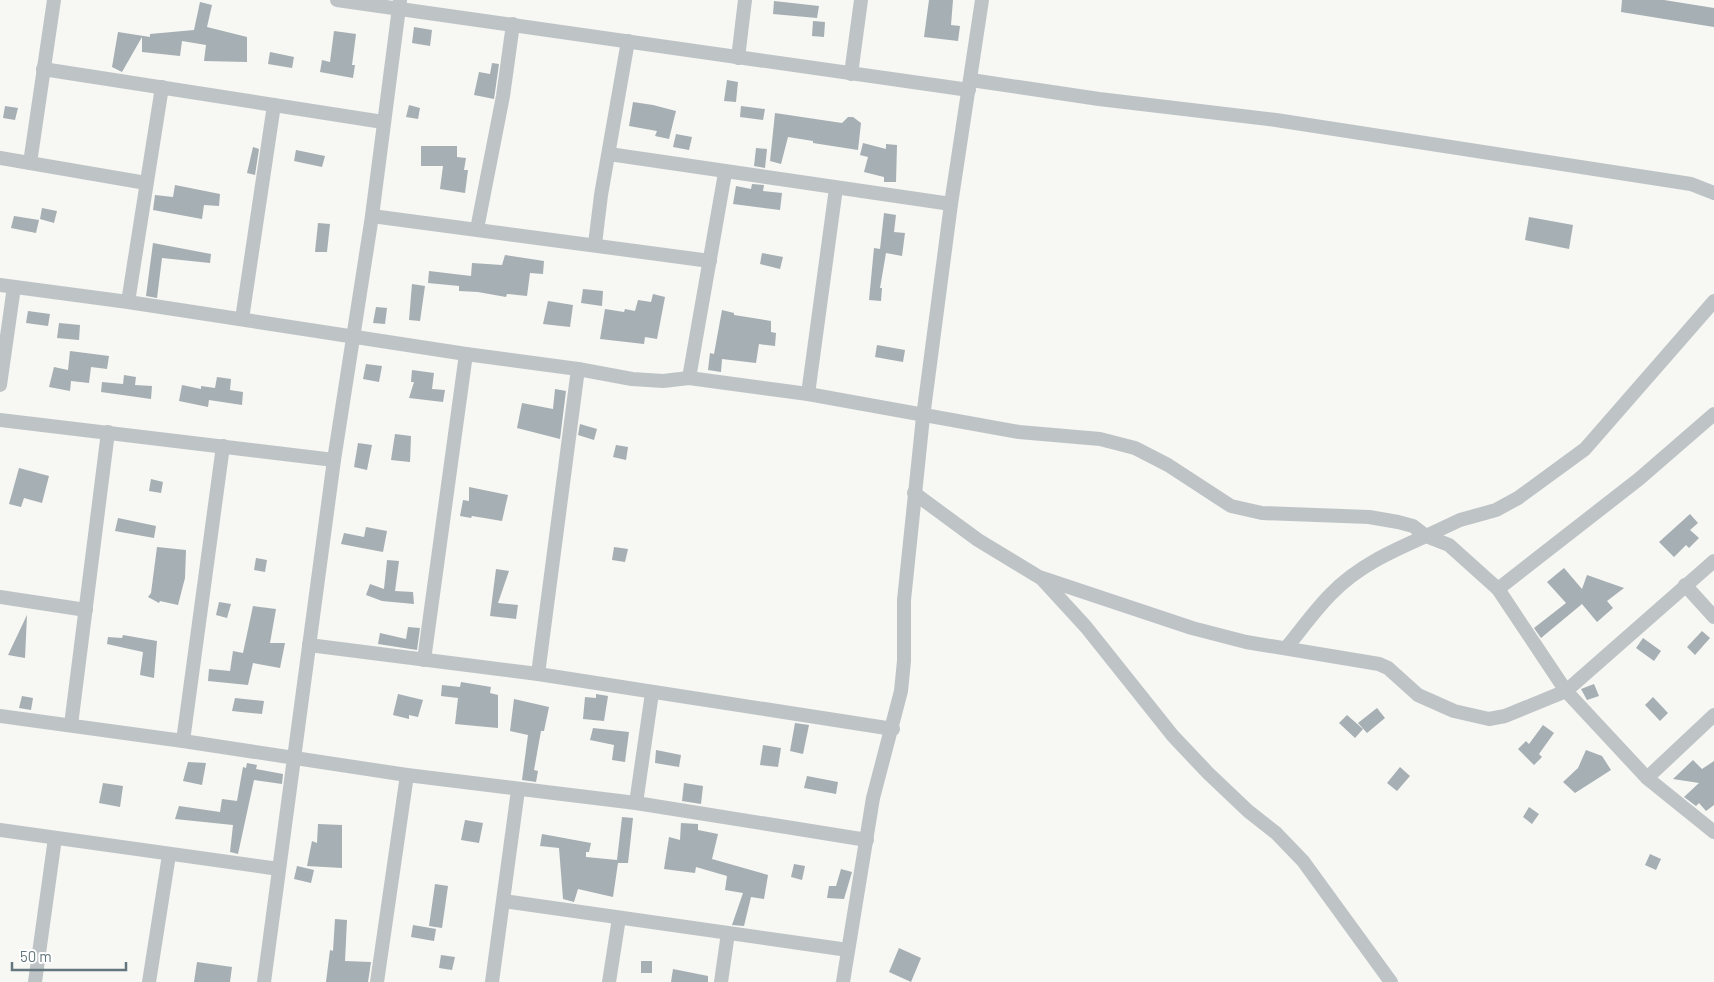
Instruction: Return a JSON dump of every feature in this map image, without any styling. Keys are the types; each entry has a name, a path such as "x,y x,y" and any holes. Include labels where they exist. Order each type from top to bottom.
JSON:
{"street":[{"path":"30,163 54,0"},
{"path":"337,0 400,4 513,24 851,74 970,85 1400,138 1673,180 1691,184 1714,193"},
{"path":"738,58 745,0"},
{"path":"851,74 861,0"},
{"path":"843,982 873,798 893,729 901,691 904,669 904,600 914,493 951,204 982,0"},
{"path":"264,982 334,460 372,216 400,4"},
{"path":"477,229 503,96 513,24"},
{"path":"595,244 628,41"},
{"path":"43,69 383,122"},
{"path":"128,302 162,87"},
{"path":"242,319 274,105"},
{"path":"609,154 951,204"},
{"path":"0,158 146,183"},
{"path":"689,378 725,172"},
{"path":"808,394 836,188"},
{"path":"372,216 595,244 710,261"},
{"path":"0,286 128,302 466,354 578,369 632,379 663,381 689,378 808,394 923,417 1019,432 1100,439 1135,448 1168,465 1231,506 1262,514 1379,519 1413,526 1426,536 1449,545 1498,589 1566,691 1647,778 1714,832"},
{"path":"0,385 14,288"},
{"path":"1286,648 1332,593 1382,556 1460,520 1496,510 1518,498 1584,448 1714,301"},
{"path":"424,660 466,354"},
{"path":"538,674 578,369"},
{"path":"1498,589 1639,479 1714,414"},
{"path":"0,420 334,460"},
{"path":"71,725 108,432"},
{"path":"183,740 222,446"},
{"path":"914,493 978,540 1039,577 1192,628 1246,642 1379,664 1388,668 1418,695 1470,716 1498,718 1566,691 1714,561"},
{"path":"1039,577 1086,626 1173,736 1221,786 1276,833 1303,861 1391,982"},
{"path":"1686,585 1714,618"},
{"path":"0,597 86,610"},
{"path":"309,645 538,674 893,729"},
{"path":"636,803 652,693"},
{"path":"1647,778 1714,715"},
{"path":"0,716 183,740 407,775 636,803 867,840"},
{"path":"377,982 407,775"},
{"path":"492,982 518,790"},
{"path":"0,830 279,869"},
{"path":"35,982 55,838"},
{"path":"149,982 169,855"},
{"path":"504,901 848,950"},
{"path":"609,982 619,918"},
{"path":"722,982 728,933"}],"building":[{"path":"929,0 953,0 951,25 960,26 958,41 924,37"},
{"path":"1622,0 1664,0 1714,8 1714,27 1621,12"},
{"path":"774,1 819,6 817,18 773,14"},
{"path":"200,2 212,5 207,27 247,37 247,62 204,61 206,45 182,41 180,56 142,52 142,37 122,72 112,67 118,32 150,37 150,34 194,30"},
{"path":"813,21 825,22 824,37 812,36"},
{"path":"414,27 432,30 430,46 412,43"},
{"path":"334,31 356,34 352,65 355,65 353,78 320,72 322,60 330,62"},
{"path":"270,52 294,57 292,68 268,64"},
{"path":"492,63 499,64 494,99 474,95 479,72 490,74"},
{"path":"727,80 738,82 736,102 724,101"},
{"path":"633,102 676,111 669,139 655,136 657,131 629,126"},
{"path":"409,105 420,108 418,119 406,117"},
{"path":"5,106 18,108 15,120 3,118"},
{"path":"741,106 765,109 763,120 740,117"},
{"path":"775,113 842,123 848,117 853,117 861,123 858,150 788,137 781,164 770,161"},
{"path":"676,134 692,137 689,150 673,147"},
{"path":"863,143 886,149 886,144 897,145 896,182 884,182 884,177 864,172 868,157 860,155"},
{"path":"421,146 457,146 457,157 466,158 464,170 468,170 465,193 440,189 443,166 421,166"},
{"path":"253,147 259,149 255,175 247,173"},
{"path":"756,148 767,149 765,168 754,166"},
{"path":"296,150 325,156 322,167 294,161"},
{"path":"752,184 764,185 763,191 782,193 780,210 733,204 736,186 751,189"},
{"path":"175,185 220,194 219,206 204,205 202,219 153,210 155,195 173,197"},
{"path":"42,208 57,211 54,223 40,219"},
{"path":"884,213 896,215 894,232 905,233 902,256 886,253 880,288 882,288 881,301 869,300 874,248 880,249"},
{"path":"14,216 39,220 36,233 11,228"},
{"path":"1529,217 1573,225 1569,249 1525,240"},
{"path":"318,223 330,224 327,252 315,252"},
{"path":"153,243 211,254 210,263 162,258 157,298 146,296"},
{"path":"762,253 783,257 780,269 760,264"},
{"path":"505,255 544,261 543,274 530,273 527,296 507,294 506,297 459,291 459,286 428,283 429,271 471,276 472,263 502,265"},
{"path":"412,284 425,286 420,321 409,320"},
{"path":"583,289 603,291 602,306 581,303"},
{"path":"653,294 665,297 657,339 645,337 644,344 600,339 605,309 624,312 625,309 635,311 638,300 651,302"},
{"path":"548,301 573,305 570,327 543,324"},
{"path":"376,307 387,308 385,324 373,323"},
{"path":"722,310 734,313 734,315 771,321 771,332 776,333 775,346 759,344 756,363 722,359 721,372 708,370 710,353 714,354"},
{"path":"28,311 50,314 48,326 26,323"},
{"path":"59,323 80,325 79,340 57,338"},
{"path":"877,345 905,350 903,362 875,357"},
{"path":"70,351 109,356 107,369 91,367 89,383 71,381 70,391 49,387 54,367 68,370"},
{"path":"366,364 382,366 379,382 363,379"},
{"path":"412,370 434,373 432,389 445,390 443,402 409,398 414,382 411,382"},
{"path":"124,375 136,377 135,385 152,386 151,399 101,392 102,382 123,384"},
{"path":"217,377 231,379 230,390 243,392 242,405 209,400 208,407 179,401 182,385 201,389 201,386 215,388"},
{"path":"555,389 566,391 560,439 517,428 522,403 553,409"},
{"path":"580,424 597,429 594,440 578,435"},
{"path":"395,434 411,436 410,462 391,460"},
{"path":"358,443 372,445 367,470 354,467"},
{"path":"616,445 628,447 626,460 613,457"},
{"path":"19,468 49,476 42,503 24,498 21,507 9,504"},
{"path":"151,479 163,482 161,493 149,491"},
{"path":"469,487 508,495 502,521 460,516 463,500 469,501"},
{"path":"1690,514 1698,523 1690,530 1699,538 1689,548 1686,545 1674,557 1659,542"},
{"path":"118,518 156,526 154,538 115,531"},
{"path":"366,527 387,531 383,552 341,544 344,533 364,537"},
{"path":"157,547 186,550 185,578 178,605 160,601 159,603 148,597 151,593"},
{"path":"614,547 628,549 625,562 612,560"},
{"path":"256,558 267,560 265,572 254,570"},
{"path":"387,560 399,561 395,591 413,592 414,604 382,601 366,595 370,584 384,589"},
{"path":"1564,568 1582,589 1587,575 1624,588 1607,601 1613,608 1597,622 1582,604 1541,638 1534,628 1566,603 1547,582"},
{"path":"496,569 509,571 498,603 518,605 516,619 490,616"},
{"path":"219,602 231,604 227,618 216,615"},
{"path":"253,606 276,609 270,643 285,643 280,668 253,663 248,685 208,681 209,669 230,671 233,651 243,653"},
{"path":"27,615 25,658 8,655"},
{"path":"408,627 420,628 417,650 378,644 380,633 406,639"},
{"path":"1702,631 1710,638 1695,655 1687,647"},
{"path":"123,635 157,641 154,678 140,675 143,652 107,644 108,637 122,638"},
{"path":"1643,638 1661,651 1654,661 1636,648"},
{"path":"461,682 491,687 490,693 498,695 498,728 455,724 458,698 441,696 442,685 460,687"},
{"path":"1594,684 1599,696 1587,700 1581,689"},
{"path":"398,694 423,700 418,717 409,715 409,719 393,715"},
{"path":"596,694 608,696 604,721 583,719 585,697 596,698"},
{"path":"22,696 33,698 31,710 19,708"},
{"path":"1653,697 1668,713 1660,721 1645,705"},
{"path":"235,698 264,701 262,714 232,711"},
{"path":"514,699 549,707 544,731 541,731 534,770 538,771 536,782 522,780 528,735 510,731"},
{"path":"1377,708 1385,718 1367,733 1358,723"},
{"path":"1347,715 1363,729 1355,738 1339,723"},
{"path":"795,723 809,725 803,754 790,751"},
{"path":"1543,725 1554,733 1539,754 1542,757 1534,765 1518,749 1526,741 1529,744"},
{"path":"593,728 629,732 625,762 612,760 614,745 590,740"},
{"path":"763,745 781,748 778,767 760,765"},
{"path":"656,750 681,755 679,767 655,763"},
{"path":"1586,750 1602,756 1611,770 1575,793 1563,782 1578,768"},
{"path":"1693,760 1702,769 1714,761 1714,805 1706,811 1699,803 1696,806 1684,797 1699,783 1673,779"},
{"path":"188,762 206,763 202,785 183,781"},
{"path":"247,763 257,765 256,769 283,774 282,784 254,780 238,854 230,852 233,825 175,819 179,806 220,812 222,799 237,801 243,767 246,768"},
{"path":"1400,767 1410,776 1397,791 1387,783"},
{"path":"807,776 838,782 836,794 804,788"},
{"path":"103,783 123,786 120,807 99,803"},
{"path":"684,783 703,786 701,804 682,801"},
{"path":"1529,807 1539,814 1532,824 1523,817"},
{"path":"622,817 633,818 628,863 618,863 613,897 578,889 574,902 563,899 559,848 540,846 542,834 591,843 589,852 586,852 586,857 617,860"},
{"path":"465,820 483,823 479,843 461,840"},
{"path":"681,823 698,824 698,830 718,834 712,859 768,875 764,899 751,897 744,926 732,925 743,893 725,890 727,876 696,867 695,873 664,869 669,837 680,840"},
{"path":"318,824 342,825 342,868 307,866 312,841 317,843"},
{"path":"1650,854 1661,859 1656,870 1645,865"},
{"path":"794,864 805,866 802,880 791,877"},
{"path":"297,866 314,870 311,883 294,879"},
{"path":"841,869 852,872 844,899 827,898 829,886 836,886"},
{"path":"435,884 448,886 442,928 429,926"},
{"path":"335,919 347,920 345,961 371,962 368,982 326,982 330,950 333,951"},
{"path":"413,925 436,929 434,941 411,937"},
{"path":"899,948 921,958 911,982 889,972"},
{"path":"441,955 455,957 452,970 439,968"},
{"path":"641,961 652,961 652,973 641,973"},
{"path":"197,962 232,967 230,982 194,982"},
{"path":"673,969 708,976 708,982 671,982"}]}
